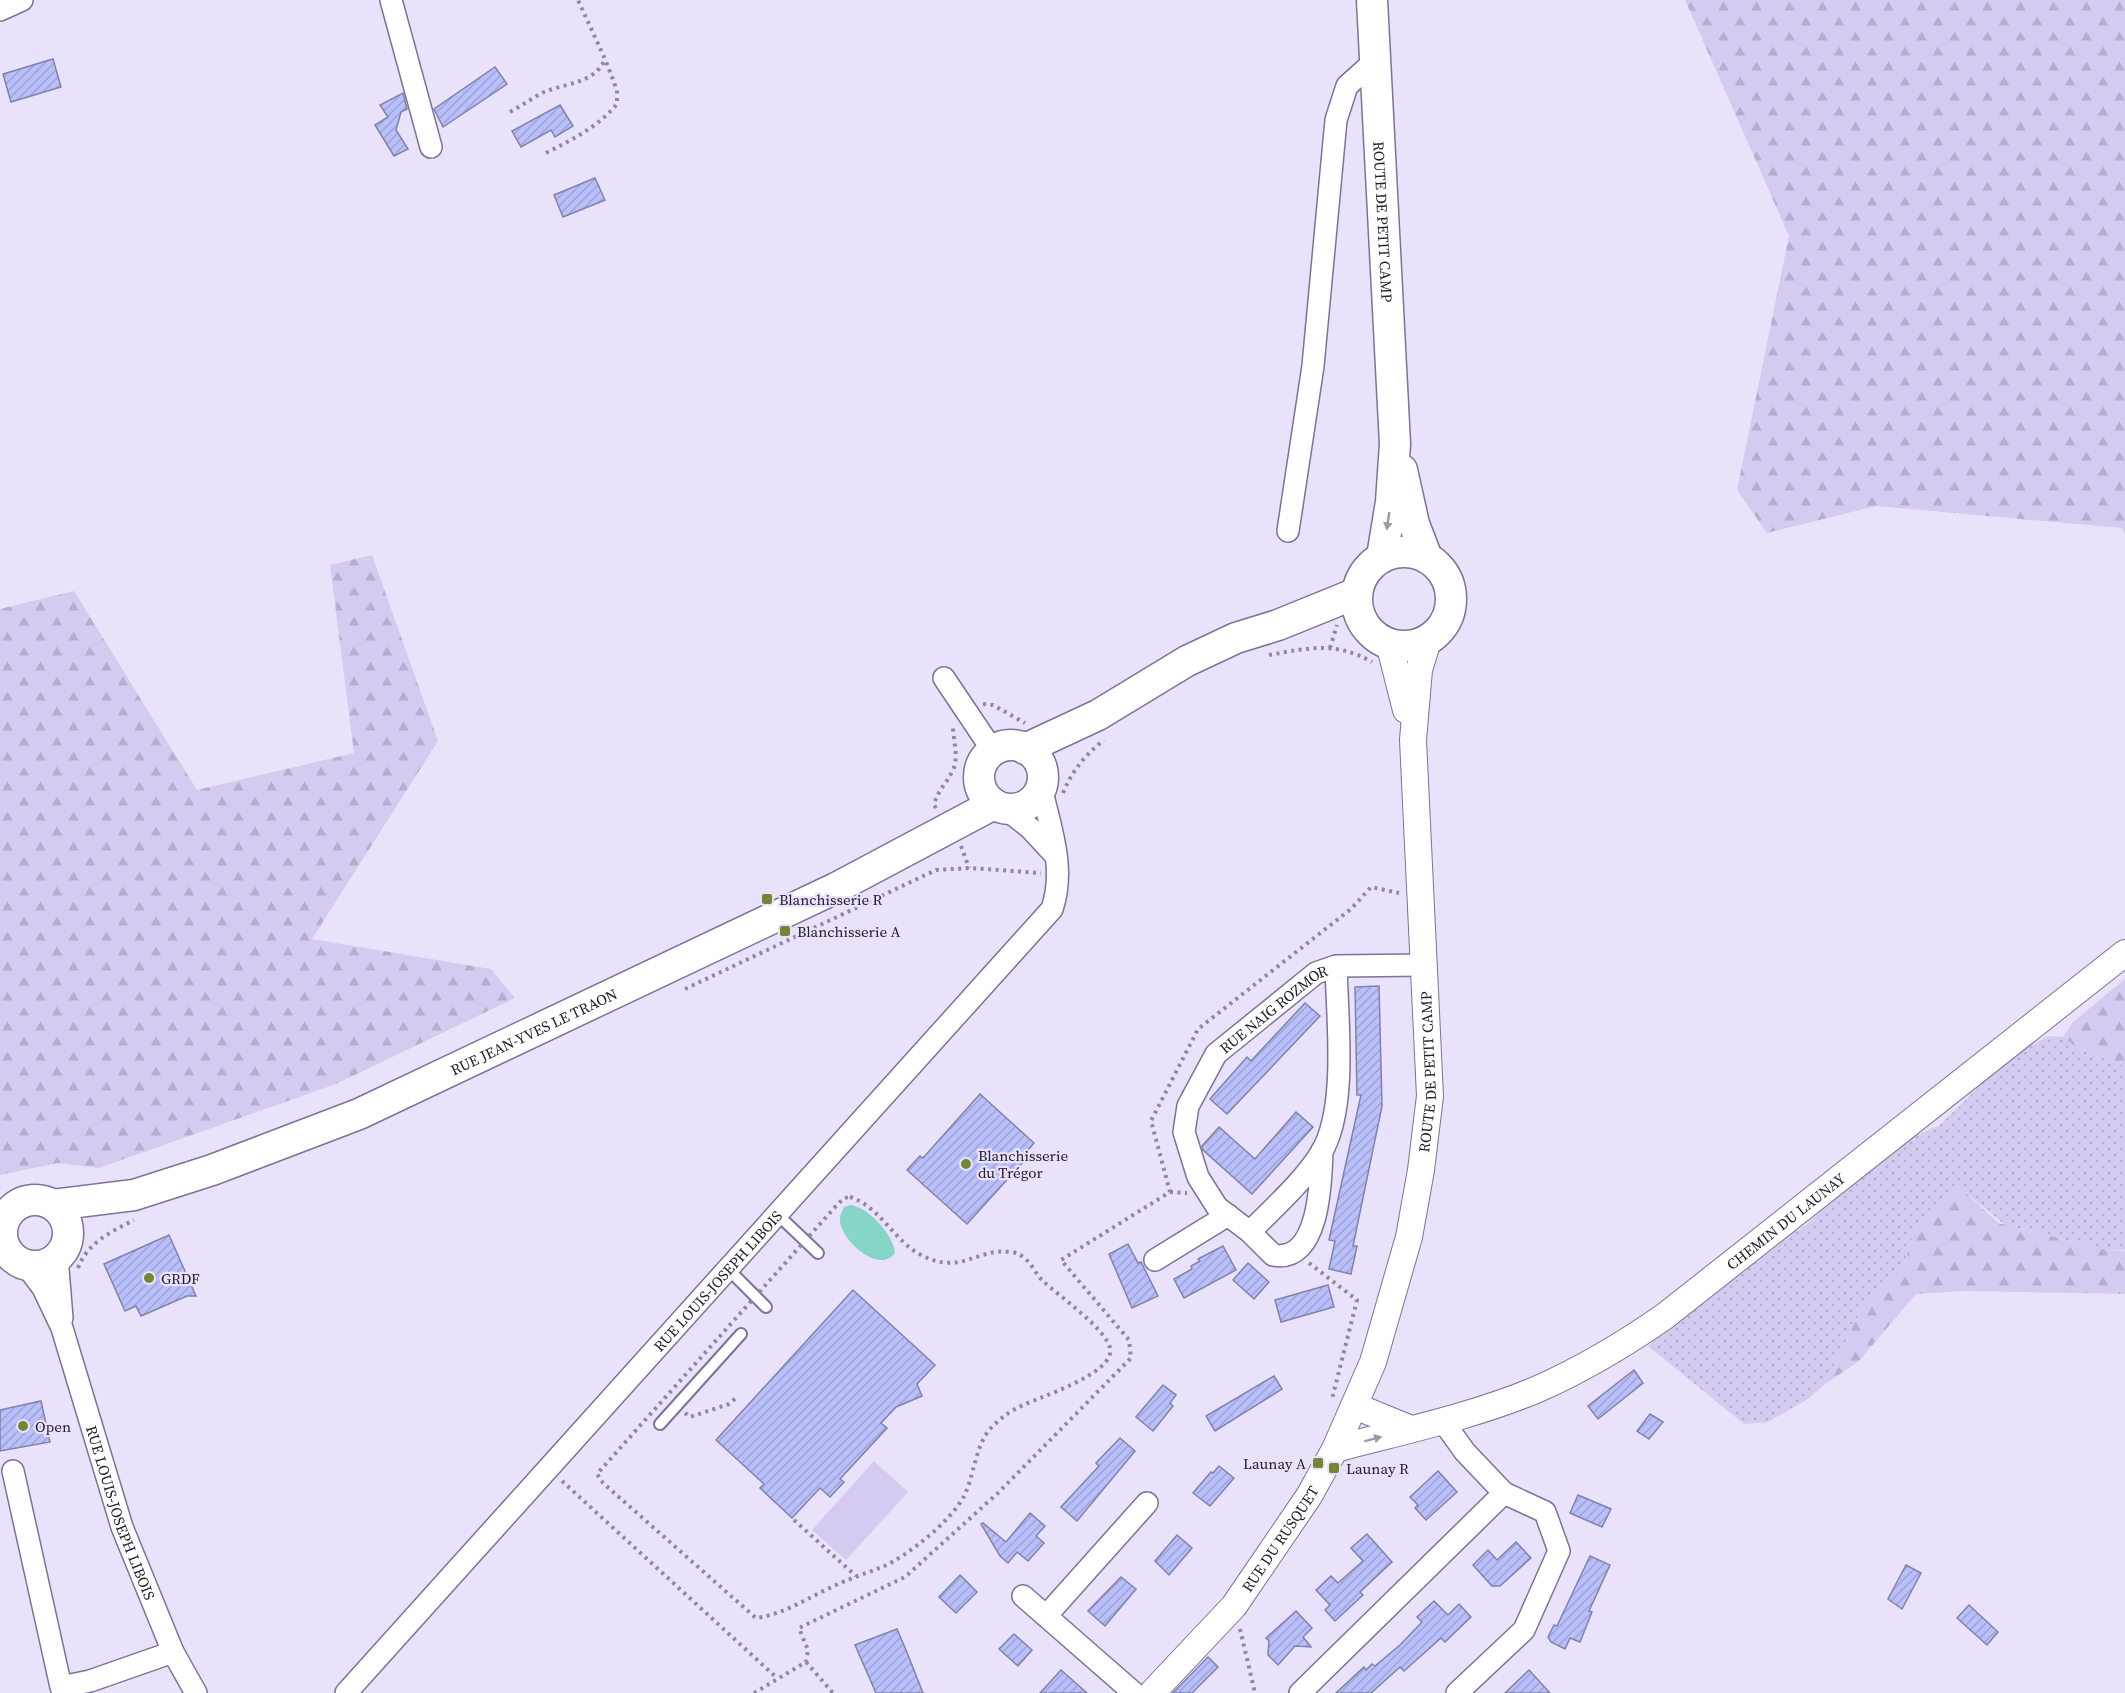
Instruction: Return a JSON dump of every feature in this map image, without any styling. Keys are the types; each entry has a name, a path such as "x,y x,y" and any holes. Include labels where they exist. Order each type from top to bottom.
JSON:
{"main road":[{"name":"ROUTE DE PETIT CAMP","path":"1372,0 1377,59 1395,444 1391,502 1382,556"},
{"name":"ROUTE DE PETIT CAMP","path":"1395,444 1414,524 1427,558"},
{"path":"1406,552 1427,558 1439,567 1447,580 1451,594 1444,623 1429,637 1415,644 1389,643 1381,639 1365,625 1358,608 1357,593 1362,578 1382,556 1406,552"},
{"path":"1036,769 1098,715 1187,661 1246,634 1278,625 1357,593"},
{"path":"1278,625 1365,625"},
{"path":"946,822 993,798 1024,806 1037,795 1036,769 1012,746 993,751 981,766 993,798"},
{"name":"RUE JEAN-YVES LE TRAON","path":"53,1205 134,1195 212,1170 359,1114 816,898 911,849 946,822"},
{"path":"63,1245 67,1222 53,1205 40,1200 26,1201 14,1207 3,1220 3,1242 11,1256 46,1264 63,1245 134,1195"}],"street":[{"path":"0,10 22,0"},
{"path":"391,0 431,147"},
{"path":"1288,531 1313,366 1336,120 1347,86 1377,59"},
{"name":"ROUTE DE PETIT CAMP","path":"1373,1362 1409,1237 1422,1170 1430,1096 1413,740 1419,670 1429,637"},
{"name":"ROUTE DE PETIT CAMP","path":"1389,643 1397,667 1413,740"},
{"path":"944,678 993,751"},
{"name":"RUE LOUIS-JOSEPH LIBOIS","path":"346,1693 1052,909 1058,892 1056,856 1036,769"},
{"path":"993,798 1030,828 1056,856"},
{"name":"CHEMIN DU LAUNAY","path":"1335,1449 1442,1420 1537,1389 1588,1365 1658,1321 2125,953"},
{"name":"RUE NAIG ROZMOR","path":"1336,966 1338,1103 1322,1151 1320,1187 1308,1238 1292,1255 1273,1254 1207,1195 1198,1177 1184,1132 1188,1106 1216,1054 1316,973 1336,966 1425,965"},
{"name":"RUE NAIG ROZMOR","path":"1250,1232 1300,1180 1322,1151"},
{"path":"1155,1260 1228,1215"},
{"name":"RUE LOUIS-JOSEPH LIBOIS","path":"62,1328 63,1245"},
{"name":"RUE LOUIS-JOSEPH LIBOIS","path":"11,1256 43,1287 62,1328 122,1527 172,1652 196,1693"},
{"name":"RUE DU RUSQUET","path":"1152,1693 1234,1606 1309,1496 1335,1449 1345,1407 1373,1362"},
{"path":"1345,1407 1411,1429"},
{"path":"1442,1420 1465,1452 1504,1493 1545,1512 1559,1551 1524,1630 1456,1693"},
{"path":"13,1471 61,1687 90,1681 172,1652"},
{"path":"1300,1693 1504,1493"},
{"path":"1046,1616 1147,1503"},
{"path":"1023,1596 1134,1693"}],"lane":[{"path":"777,1214 818,1253"},
{"path":"728,1269 766,1306"},
{"path":"660,1424 741,1334"}],"path":[{"path":"546,153 606,118 617,104 617,90 578,0"},
{"path":"510,112 543,93 582,80 600,70 605,59"},
{"path":"965,709 953,722 956,752 954,769 936,794 934,805 957,835 969,868"},
{"path":"806,1662 808,1650 799,1628 905,1577 998,1492 1131,1358 1128,1340 1061,1260 1170,1192 1151,1121 1198,1029 1351,909 1371,887 1406,895"},
{"path":"850,1197 859,1199 871,1208 906,1245 936,1262 954,1264 997,1252 1014,1252 1024,1257 1041,1280 1101,1334 1110,1348 1106,1361 1089,1375 1066,1388 1020,1406 996,1423 984,1437 964,1496 957,1506 937,1527 898,1558 788,1609 756,1618 603,1484 597,1474 598,1470 668,1396 806,1241 844,1198 850,1197"},
{"path":"1292,1255 1311,1264 1357,1300 1349,1338 1332,1392 1345,1407"},
{"path":"668,1396 690,1417 729,1404 738,1396"},
{"path":"548,1468 777,1678"},
{"path":"794,1520 856,1576"},
{"path":"1234,1606 1255,1693"},
{"path":"754,1693 806,1662"},
{"path":"806,1662 833,1693"}],"green space":[{"path":"1685,0 2125,0 2125,535 2122,528 1876,506 1767,533 1737,490 1789,236"},
{"path":"372,555 438,741 312,939 491,969 515,998 336,1084 99,1168 58,1163 0,1175 0,609 74,591 197,790 354,753 330,565"},
{"path":"2125,979 2125,1066 2077,1048 2063,1037 2073,1022"},
{"path":"2048,1036 2063,1037 2077,1048 2125,1066 2125,1250 2107,1250 2005,1225 1956,1184 1916,1225 1905,1261 1866,1300 1825,1384 1808,1399 1768,1422 1744,1424 1648,1346 1776,1242 1805,1226 1849,1185 1910,1138 1940,1125 2005,1061"},
{"path":"1956,1183 1998,1223 2107,1250 2125,1251 2125,1294 1963,1291 1916,1294 1858,1362 1825,1384 1866,1300 1905,1261 1916,1225"},
{"path":"874,1461 908,1492 846,1560 812,1530"}],"shaded area":[{"path":"851,1205 872,1216 885,1230 894,1246 895,1253 888,1259 871,1258 847,1237 842,1229 840,1217 844,1207"}],"building":[{"path":"53,59 61,87 11,102 3,74"},
{"path":"495,67 507,84 443,127 434,109"},
{"path":"403,93 407,109 401,112 396,130 408,149 394,156 375,125 388,117 380,105"},
{"path":"560,105 573,126 555,137 551,130 521,147 512,131"},
{"path":"595,178 605,200 563,217 554,195"},
{"path":"1379,986 1382,1106 1353,1246 1357,1246 1351,1274 1329,1269 1335,1241 1329,1240 1361,1095 1357,1095 1355,987"},
{"path":"1305,1003 1320,1016 1227,1114 1210,1099 1247,1057 1251,1061"},
{"name":"Blanchisserie du Trégor","path":"980,1094 1034,1143 1020,1159 1023,1162 967,1224 907,1170 920,1156 923,1158"},
{"path":"1296,1112 1313,1127 1252,1194 1203,1150 1202,1146 1219,1127 1255,1159"},
{"name":"GRDF","path":"169,1235 196,1296 187,1296 141,1316 136,1306 125,1311 104,1264"},
{"path":"1128,1244 1138,1263 1141,1262 1158,1296 1132,1308 1109,1254"},
{"path":"1223,1246 1236,1270 1184,1298 1174,1279 1192,1269 1191,1266 1200,1261 1198,1259"},
{"path":"1248,1263 1269,1282 1254,1299 1233,1280"},
{"path":"1328,1285 1334,1307 1281,1322 1275,1300"},
{"path":"853,1290 935,1365 917,1384 922,1396 896,1407 881,1423 887,1428 840,1479 844,1482 830,1497 820,1488 792,1518 760,1488 764,1484 716,1440"},
{"path":"1634,1370 1643,1383 1598,1419 1588,1406"},
{"path":"1274,1376 1282,1389 1215,1431 1206,1416"},
{"path":"1163,1385 1176,1395 1170,1403 1173,1406 1153,1431 1136,1417"},
{"name":"Open","path":"41,1401 50,1442 0,1451 0,1410"},
{"path":"1650,1414 1663,1422 1649,1439 1637,1431"},
{"path":"1120,1438 1135,1451 1077,1521 1061,1507 1099,1466 1096,1463"},
{"path":"1219,1466 1234,1478 1210,1506 1193,1493"},
{"path":"1438,1471 1457,1492 1426,1520 1415,1508 1418,1505 1410,1497"},
{"path":"1578,1495 1611,1509 1602,1527 1570,1513"},
{"path":"1030,1513 1045,1526 1036,1536 1044,1543 1028,1561 1017,1552 1008,1563 1000,1556 981,1524 983,1523 1006,1542"},
{"path":"1367,1534 1392,1562 1360,1592 1363,1595 1335,1621 1325,1610 1330,1605 1316,1590 1331,1576 1338,1583 1363,1561 1351,1548"},
{"path":"1177,1535 1192,1548 1169,1575 1155,1561"},
{"path":"1516,1542 1531,1558 1500,1586 1492,1586 1473,1565 1488,1550 1497,1560"},
{"path":"1590,1556 1610,1565 1589,1611 1592,1612 1580,1642 1570,1638 1565,1649 1551,1642 1548,1637 1554,1625 1557,1626"},
{"path":"1906,1565 1921,1573 1902,1609 1888,1599"},
{"path":"960,1575 977,1592 956,1613 939,1597"},
{"path":"1121,1577 1136,1589 1105,1626 1088,1611"},
{"path":"1434,1601 1448,1615 1459,1604 1471,1617 1445,1642 1441,1638 1404,1671 1400,1667 1371,1693 1336,1693 1364,1667 1366,1670 1372,1664 1375,1666 1400,1645 1422,1622 1417,1617"},
{"path":"1969,1605 1998,1632 1987,1645 1957,1618"},
{"path":"1296,1611 1312,1628 1303,1637 1311,1647 1295,1646 1278,1665 1268,1655 1269,1641 1266,1638"},
{"path":"897,1629 923,1693 876,1693 855,1645"},
{"path":"1014,1634 1032,1650 1018,1666 999,1649"},
{"path":"1208,1657 1218,1667 1192,1693 1173,1693"},
{"path":"1061,1670 1087,1693 1040,1693"},
{"path":"1529,1670 1550,1693 1505,1693"}],"place":[{"name":"Blanchisserie R","path":"767,899"},
{"name":"Blanchisserie A","path":"785,931"},
{"name":"Blanchisserie du Trégor","path":"966,1164"},
{"name":"GRDF","path":"149,1278"},
{"name":"Open","path":"23,1426"},
{"name":"Launay A","path":"1318,1463"},
{"name":"Launay R","path":"1334,1468"}]}
